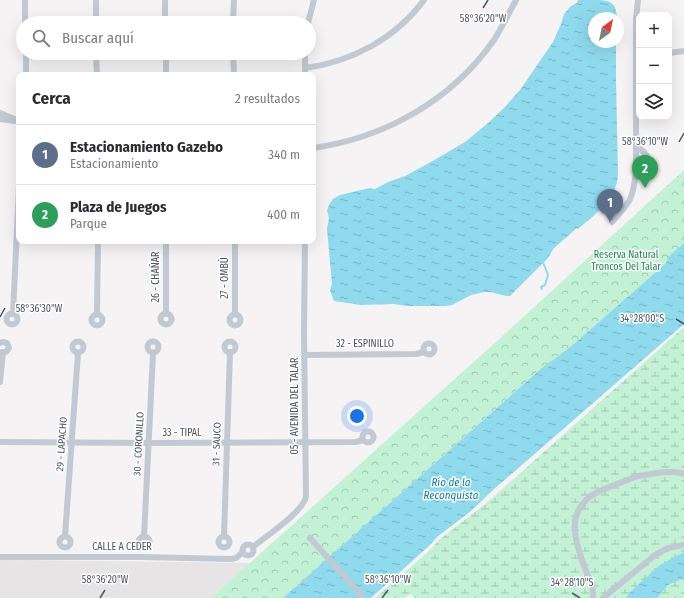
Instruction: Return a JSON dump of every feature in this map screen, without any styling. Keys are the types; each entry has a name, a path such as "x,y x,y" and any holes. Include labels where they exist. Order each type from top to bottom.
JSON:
{"street":[{"path":"25,0 25,16"},
{"path":"96,0 96,16"},
{"path":"165,0 165,16"},
{"path":"233,16 234,0"},
{"path":"310,16 314,0"},
{"path":"305,68 333,63 348,58 378,42 406,20 424,0"},
{"path":"316,147 347,142 374,133 403,120 433,100 460,78 484,52 500,29 516,0"},
{"path":"638,0 636,19 638,48"},
{"path":"672,53 684,51"},
{"path":"26,60 26,72"},
{"path":"96,60 97,72"},
{"path":"166,60 166,72"},
{"path":"233,60 234,72"},
{"path":"304,60 305,72"},
{"path":"612,222 630,201 633,194 636,171 637,84"},
{"path":"0,113 16,121"},
{"path":"0,119 16,122"},
{"path":"636,146 647,156 645,163 636,171"},
{"path":"13,314 16,244"},
{"path":"97,314 98,244"},
{"name":"26 - CHAÑAR","path":"166,244 166,314"},
{"name":"27 - OMBÚ","path":"235,244 235,314"},
{"name":"05 - AVENIDA DEL TALAR","path":"243,552 246,555 251,555 253,552 253,547 296,512 304,503 306,497 304,333 306,244"},
{"path":"0,343 5,342 9,346 8,351 1,353 0,382"},
{"name":"31 - SAUCO","path":"224,536 230,352"},
{"name":"32 - ESPINILLO","path":"305,355 416,354 424,352"},
{"name":"29 - LAPACHO","path":"66,536 78,353"},
{"name":"30 - CORONILLO","path":"144,536 153,353"},
{"name":"33 - TIPAL","path":"0,442 356,442 363,440"},
{"path":"594,598 593,586 586,572 576,543 574,528 582,504 591,496 632,478 671,471 684,474"},
{"path":"310,538 364,598"},
{"path":"603,598 655,555 668,548 684,545"},
{"name":"CALLE A CEDER","path":"0,557 142,556 232,559 236,558 243,552"}],"shaded area":[{"path":"0,560 252,563 211,598 0,598"}],"green space":[{"name":"Reserva Natural Troncos Del Talar","path":"684,170 684,243 668,257 666,263 569,348 543,367 283,598 211,598 507,332"},
{"path":"684,327 684,598 415,598 410,594 405,598 375,598 428,552 439,540 490,500"}],"water":[{"path":"578,0 608,1 614,5 616,12 588,12 588,48 616,48 618,175 614,191 609,199 591,218 554,248 548,258 510,296 484,292 471,295 452,305 445,306 408,306 393,304 361,305 334,301 330,290 332,284 327,229 329,218 327,210 333,199 340,195 370,188 375,189 388,182 405,176 465,142 505,107 520,90 553,42 564,14 571,6 577,3"},
{"name":"Río de la Reconquista","path":"684,243 684,324 493,490 471,511 437,537 371,598 283,598 543,367 569,348 656,272 666,263 668,257"},
{"path":"684,552 684,578 668,585 657,598 626,598 630,592 660,565"}],"waterway":[{"path":"542,289 541,287 545,285 548,275 543,262"}],"place":[{"name":"Plaza de Juegos","path":"645,188"},
{"name":"Estacionamiento Gazebo","path":"610,222"}]}
